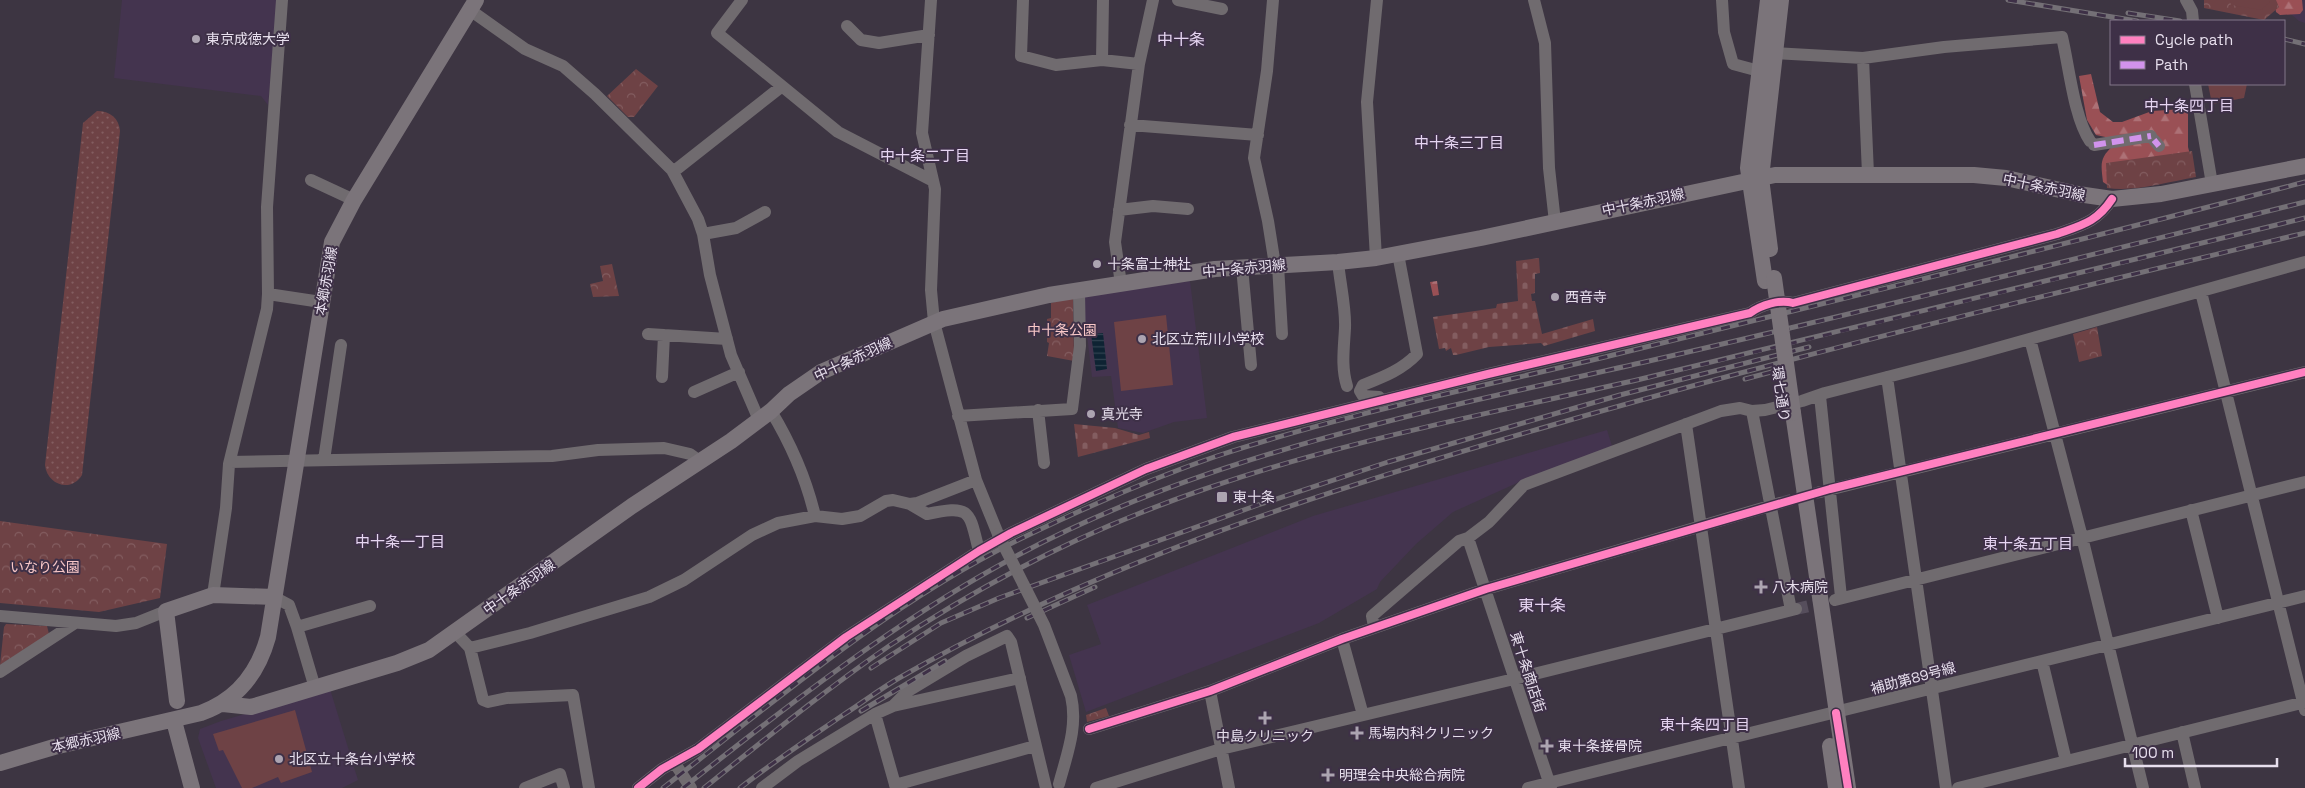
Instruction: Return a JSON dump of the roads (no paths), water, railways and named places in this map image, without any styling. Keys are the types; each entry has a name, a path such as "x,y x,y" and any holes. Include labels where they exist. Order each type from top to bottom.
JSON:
{"main road":[{"name":"環七通り","path":"1755,179 1748,168 1768,0"},
{"name":"環七通り","path":"1782,0 1755,179 1831,714 1836,788"},
{"name":"本郷赤羽線","path":"0,763 54,747 201,714 223,704 246,683 262,656 268,636 332,242 354,200 471,4"},
{"name":"中十条赤羽線","path":"223,704 251,707 414,657 456,632 632,506 701,462 765,415 789,394 821,372 934,322 991,307 1197,272 1376,258 1775,175 1989,176 2112,199 2145,196 2305,166"},
{"path":"177,700 166,611 213,595 274,597"},
{"name":"環七通り","path":"1831,714 1848,788"},
{"path":"174,721 192,788"}],"street":[{"path":"213,595 226,508 230,462 267,310 267,208 272,116 282,0"},
{"path":"742,0 717,33 838,132 933,181"},
{"path":"931,0 922,133 936,198 932,257 934,322 976,480 998,534 1044,625 1071,696 1074,713 1073,730 1058,786"},
{"path":"1023,0 1021,56 1056,65 1102,60 1139,64"},
{"path":"1102,60 1103,0"},
{"path":"1120,284 1115,242 1139,64 1152,0"},
{"path":"1178,0 1220,6"},
{"path":"1274,0 1254,158 1276,265 1282,334"},
{"path":"1376,258 1368,102 1377,0"},
{"path":"1534,0 1545,43 1549,168 1555,222"},
{"path":"1722,0 1724,32 1733,64 1760,71"},
{"path":"2186,0 2192,11 2193,20"},
{"path":"471,4 524,49 562,66 595,94 673,172 698,220 703,234 710,275 731,355 765,415 799,464 809,487 815,516"},
{"path":"847,26 861,40 879,43 929,35"},
{"path":"1775,52 1863,58 2062,37 2076,102 2086,135 2092,143 2155,140"},
{"path":"1863,58 1868,174"},
{"path":"2195,85 2212,184"},
{"path":"673,172 781,87"},
{"path":"1130,125 1258,134"},
{"path":"311,180 354,200"},
{"path":"638,788 674,762 698,749 846,637 978,551 1010,533 1108,486 1193,451 1233,437 1750,313 1759,306 1793,303 2020,245 2085,224 2100,216 2112,199"},
{"path":"1119,210 1153,206 1188,208"},
{"path":"703,234 736,228 765,212"},
{"path":"1392,398 1388,396 1363,396 1360,391 1363,385 1395,372 1408,364 1417,354 1398,254"},
{"path":"1338,262 1345,327 1342,346 1347,386"},
{"path":"1374,628 1372,616 1459,541 1468,538 1489,522 1524,485 1731,408 1752,411 1765,410 1820,396 1825,392 2201,292 2305,262"},
{"path":"1242,267 1251,365"},
{"path":"958,416 1072,409 1080,346 1079,292"},
{"path":"1958,788 2182,732 2304,705 2201,292"},
{"path":"268,294 321,302"},
{"path":"648,334 727,339"},
{"path":"662,377 664,335"},
{"path":"2030,338 2082,537 2143,788"},
{"path":"324,460 341,345"},
{"path":"694,392 739,372"},
{"path":"1825,491 2226,390 2305,372"},
{"path":"1887,377 1946,788"},
{"path":"1820,396 1825,491 1838,599 2305,482"},
{"path":"1038,410 1044,463"},
{"path":"1096,788 1221,748 1514,679 1793,609 1775,504 1752,411"},
{"path":"1686,424 1739,788"},
{"path":"230,462 552,456 600,450 664,448 690,454 701,462"},
{"path":"910,504 918,503 976,480"},
{"path":"470,648 630,604 684,580 766,527 815,516 842,518 860,516 886,501 893,500 910,504 927,514 955,509 964,512 971,520 978,551"},
{"path":"1089,729 1210,691 1342,639 1486,589 1775,504"},
{"path":"2191,510 2218,618"},
{"name":"東十条商店街","path":"1468,538 1550,785"},
{"name":"補助第89号線","path":"1528,788 1550,785 1732,737 2305,596"},
{"path":"274,597 289,606 298,627 315,688"},
{"path":"298,627 370,606"},
{"path":"0,616 127,626 166,611"},
{"path":"0,672 75,623"},
{"path":"456,632 470,648 484,700 488,702 507,698 573,695 589,788"},
{"path":"893,706 908,691 966,656 1007,636 1011,642 1046,788"},
{"path":"1342,639 1362,714"},
{"path":"2042,661 2066,761"},
{"path":"762,788 798,761 874,714 893,706 1020,678"},
{"path":"1210,691 1229,788"},
{"path":"874,714 895,786 1035,746"},
{"path":"2182,732 2195,788"},
{"path":"674,762 691,788"},
{"path":"525,788 560,774 564,788"}],"water":[{"path":"1103,333 1107,369 1096,371 1091,334"}],"tunnel":[{"path":"1780,503 1820,492"},
{"path":"1796,609 1828,602"}],"railway":[{"path":"2008,0 2131,20"},
{"path":"2128,13 2174,20"},
{"path":"2285,39 2305,44"},
{"path":"663,788 836,654 925,592 972,564 1020,539 1117,494 1167,474 1265,441 1362,414 1868,293 2305,182"},
{"path":"683,788 775,716 868,648 916,615 966,585 1016,556 1068,530 1137,500 1208,474 1280,451 1428,411 1813,323 2305,202"},
{"path":"704,788 865,663 958,603 1005,576 1077,540 1146,511 1215,486 1355,444 1641,379 2305,218"},
{"path":"740,788 899,678 977,636 1056,598 1137,563 1219,531 1303,502 1471,449 1649,398 1929,324 2305,233"},
{"path":"871,668 941,623 999,598 1255,506 1388,462 1620,395 1809,347"},
{"path":"1745,379 1783,369"},
{"path":"1027,618 1095,587"},
{"path":"861,711 945,661"}],"place":[{"name":"東京成徳大学","path":"196,39"},
{"name":"十条富士神社","path":"1097,264"},
{"name":"西音寺","path":"1555,297"},
{"name":"北区立荒川小学校","path":"1142,339"},
{"name":"真光寺","path":"1091,414"},
{"name":"東十条","path":"1222,497"},
{"name":"八木病院","path":"1761,587"},
{"name":"中島クリニック","path":"1265,718"},
{"name":"馬場内科クリニック","path":"1357,733"},
{"name":"東十条接骨院","path":"1547,746"},
{"name":"北区立十条台小学校","path":"279,759"},
{"name":"明理会中央総合病院","path":"1328,775"}],"district":[{"name":"中十条","path":"1181,39"},
{"name":"中十条四丁目","path":"2189,106"},
{"name":"中十条三丁目","path":"1459,143"},
{"name":"中十条二丁目","path":"925,156"},
{"name":"中十条一丁目","path":"400,542"},
{"name":"東十条五丁目","path":"2028,544"},
{"name":"東十条","path":"1542,605"},
{"name":"東十条四丁目","path":"1705,725"}],"park label":[{"name":"中十条公園","path":"1062,330"},
{"name":"いなり公園","path":"45,567"}]}
